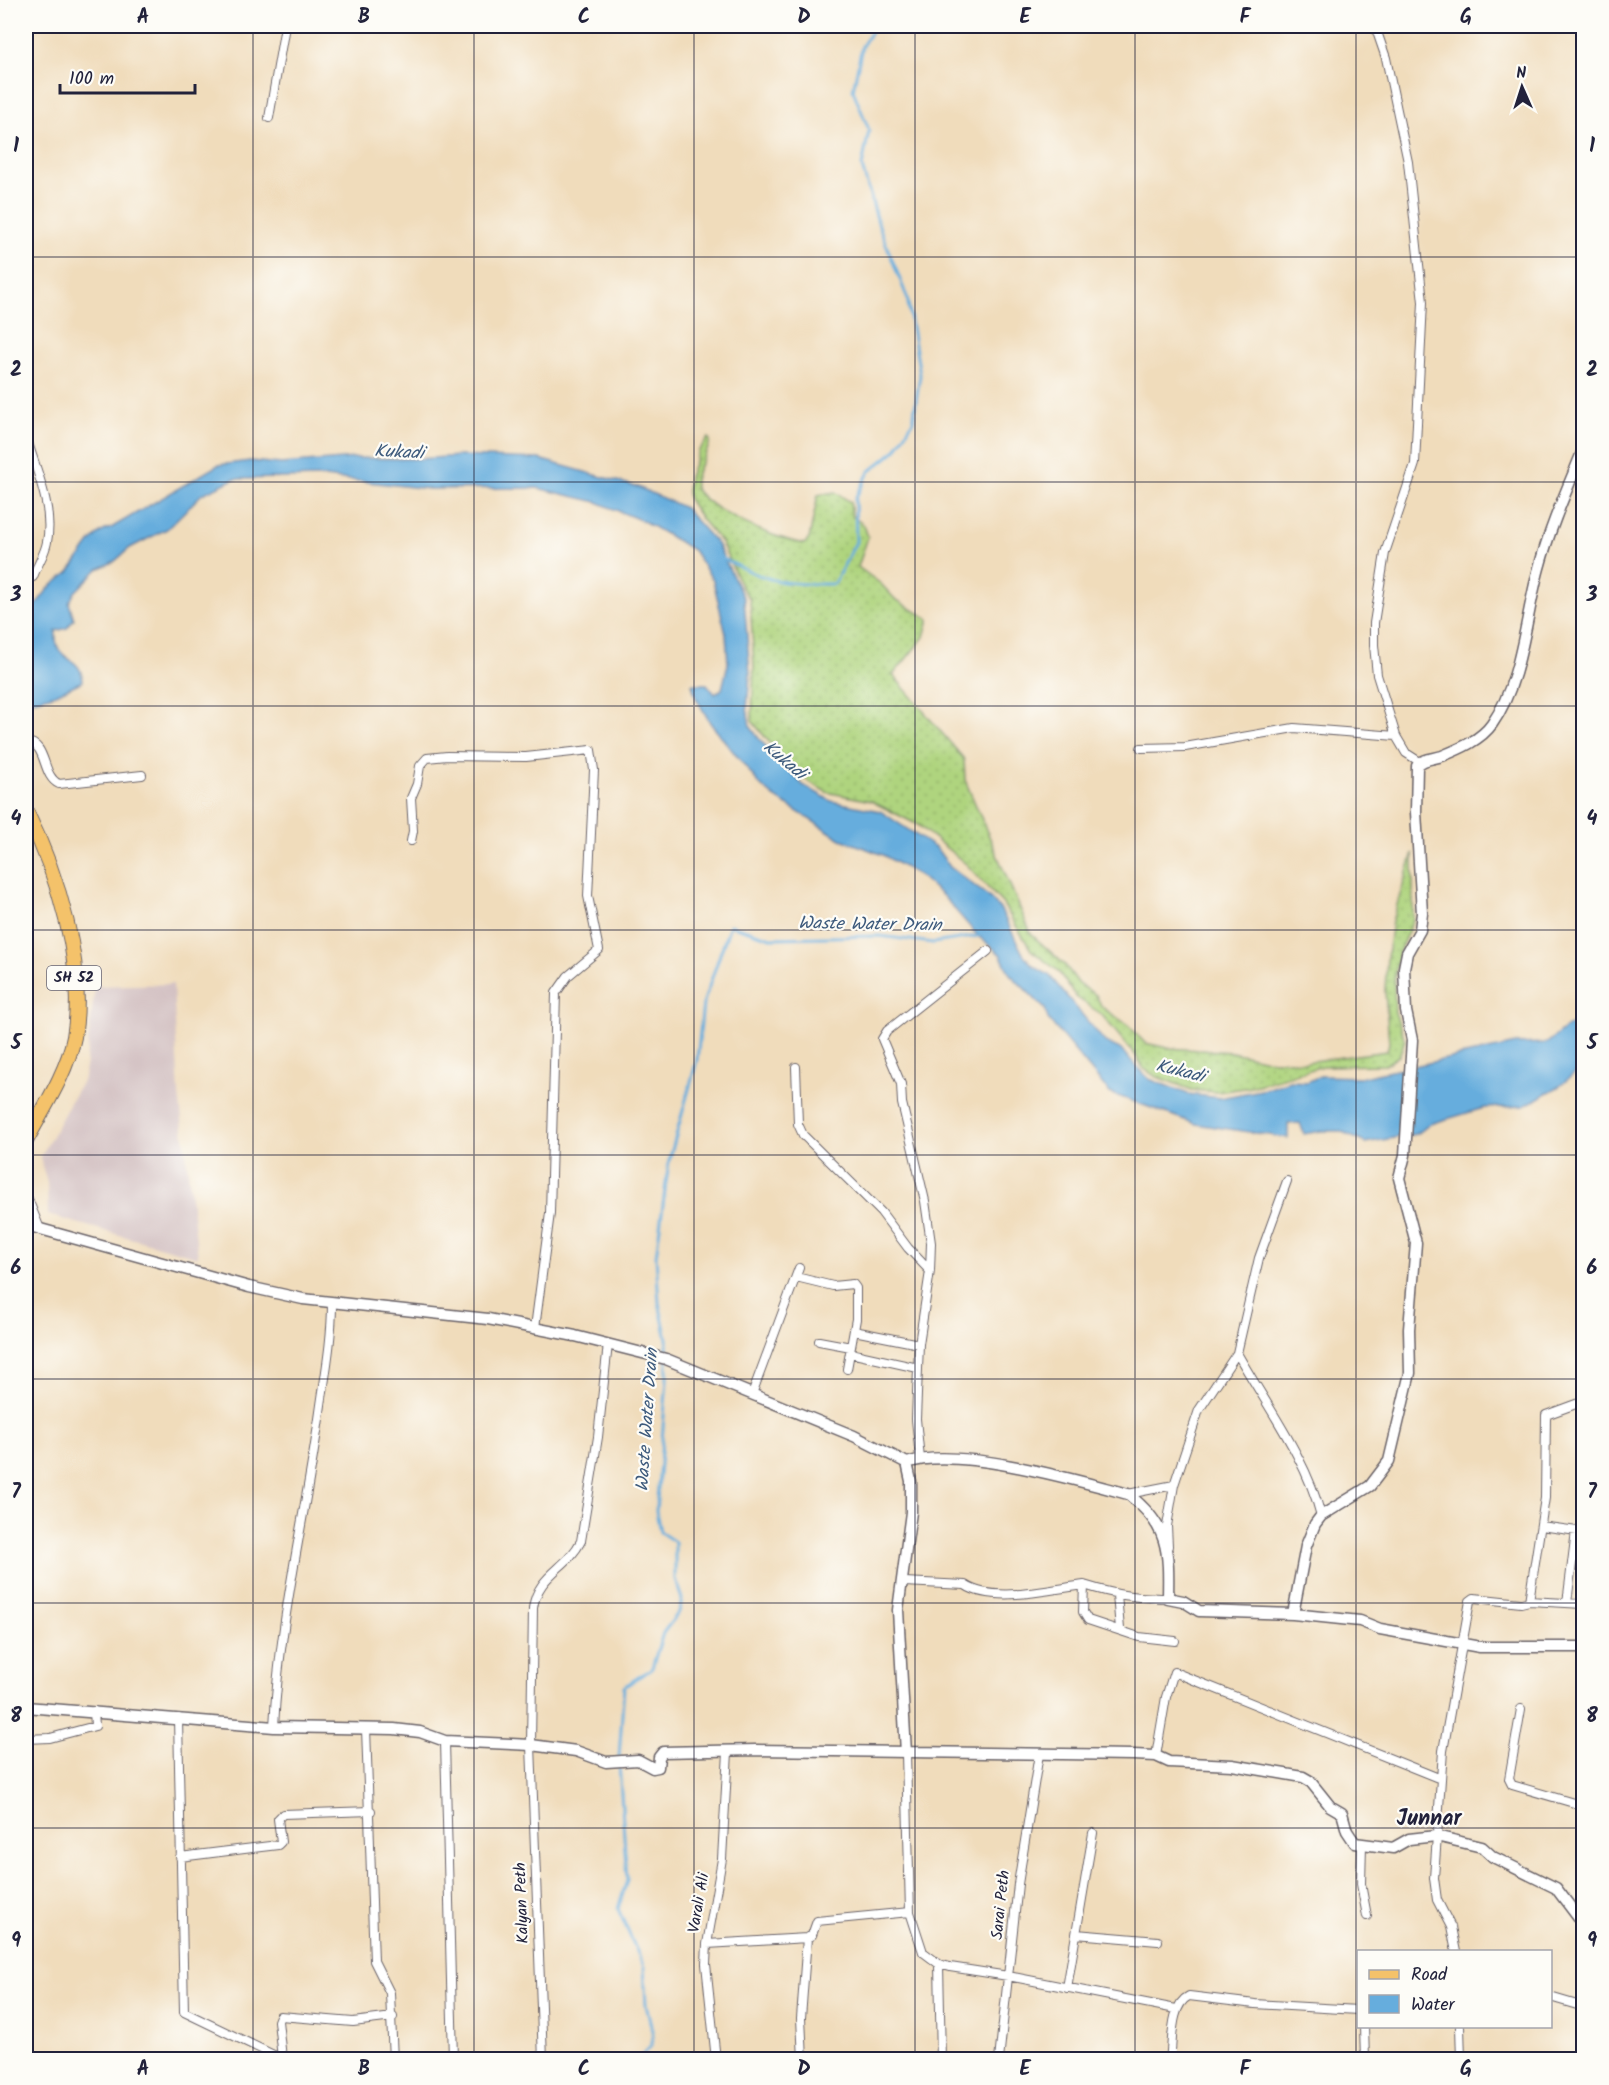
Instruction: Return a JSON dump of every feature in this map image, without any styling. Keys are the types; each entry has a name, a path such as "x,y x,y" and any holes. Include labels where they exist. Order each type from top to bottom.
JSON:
{"main road":[{"name":"SH 52","path":"26,811 53,873 67,921 76,989 76,1014 74,1038 67,1060 26,1141"}],"street":[{"path":"269,118 285,26"},
{"path":"1376,26 1386,58 1408,162 1422,294 1415,464 1385,553 1374,623 1377,675 1396,736 1406,753 1420,762 1440,757 1478,738 1490,726 1499,711 1513,676 1539,565 1584,448"},
{"path":"26,436 45,502 47,519 47,543 33,577"},
{"path":"1141,748 1185,747 1294,728 1396,736"},
{"path":"26,742 32,742 39,748 49,773 59,784 142,775"},
{"path":"411,841 413,831 411,798 417,784 420,766 428,758 447,756 526,757 591,750 594,770 588,896 600,945 595,955 568,976 556,993 550,1213 535,1328"},
{"path":"1293,1614 1306,1546 1321,1516 1354,1497 1381,1474 1389,1461 1408,1383 1416,1243 1411,1217 1401,1193 1399,1169 1405,1155 1412,1040 1406,1011 1404,968 1407,953 1420,930 1422,913 1416,812 1416,771 1420,762"},
{"path":"920,1459 916,1419 919,1344 930,1271 931,1243 925,1201 902,1103 901,1084 882,1039 887,1031 988,951"},
{"path":"796,1067 798,1124 803,1135 881,1212 908,1248 930,1271"},
{"path":"1167,1598 1169,1552 1167,1526 1174,1485 1199,1410 1237,1353 1259,1258 1287,1181"},
{"path":"26,1194 40,1229"},
{"path":"26,1225 249,1287 332,1303 353,1303 488,1319 608,1344 666,1359 854,1436 907,1463 920,1459 993,1462 1128,1494 1174,1485"},
{"path":"752,1394 799,1268"},
{"path":"796,1277 833,1286 853,1284 856,1287 854,1331 847,1369"},
{"path":"274,1727 277,1668 329,1357 332,1303"},
{"path":"854,1331 919,1344"},
{"path":"819,1341 918,1368"},
{"name":"Kalyan Peth","path":"543,2060 531,1745 535,1592 540,1584 575,1553 581,1541 598,1437 608,1344"},
{"path":"1237,1353 1300,1460 1315,1491 1321,1516"},
{"path":"1529,1600 1545,1498 1546,1415 1584,1401"},
{"path":"907,1463 911,1481 911,1512 904,1582 898,1610 906,1753 910,1912 918,1946 923,1953 939,1964 1176,2009"},
{"path":"1128,1494 1152,1517 1169,1552"},
{"path":"1541,1526 1580,1532 1567,1603"},
{"path":"904,1582 965,1585 973,1590 1018,1595 1084,1585 1117,1595 1183,1601 1199,1611 1293,1614 1360,1622 1380,1629 1480,1647 1584,1647"},
{"path":"1084,1585 1084,1617 1139,1637 1175,1641"},
{"path":"1117,1595 1120,1629"},
{"path":"1456,1950 1451,1927 1437,1900 1435,1891 1436,1836 1443,1751 1470,1601 1474,1598 1521,1603 1529,1600 1584,1604"},
{"path":"1156,1756 1166,1697 1174,1672 1441,1779"},
{"path":"26,1707 274,1727 366,1728 420,1732 446,1741 531,1745 576,1752 606,1762 638,1760 653,1768 658,1767 659,1757 663,1752 1156,1756 1169,1762 1232,1765 1310,1781 1325,1801 1342,1813 1352,1839 1362,1844 1393,1848 1409,1839 1436,1836 1482,1847 1493,1857 1556,1888 1584,1925"},
{"path":"1521,1709 1509,1779 1512,1785 1584,1806"},
{"path":"26,1739 50,1738 95,1726 94,1712"},
{"path":"178,1718 184,2012 283,2059"},
{"path":"366,1728 371,1811 374,1961 390,1993 393,2017 393,2060"},
{"path":"446,1741 453,2060"},
{"name":"Varali Ali","path":"716,2060 706,1964 707,1944 722,1859 728,1752"},
{"name":"Sarai Peth","path":"999,2060 1018,1884 1039,1754"},
{"path":"180,1857 278,1845 281,1842 279,1819 288,1812 371,1811"},
{"path":"1067,1988 1093,1833"},
{"path":"1362,1844 1360,1884 1367,1916"},
{"path":"707,1944 807,1938 812,1935 817,1921 910,1912"},
{"path":"1077,1934 1158,1941"},
{"path":"803,2060 801,2018 807,1938"},
{"path":"939,1964 941,2060"},
{"path":"1170,2060 1176,2009 1181,2000 1188,1996 1255,2004 1357,2010"},
{"path":"1552,1997 1584,2007"},
{"path":"283,2059 278,2021 280,2016 353,2022 393,2017"},
{"path":"1364,2028 1365,2060"},
{"path":"1461,2028 1461,2060"}],"shaded area":[{"path":"173,984 179,1094 198,1257 48,1215 47,1183 40,1158 84,1077 95,986"}],"green space":[{"path":"708,438 709,446 696,476 695,488 715,506 745,523 804,544 809,539 818,495 835,492 850,502 852,516 864,525 868,537 858,567 881,584 895,599 929,619 924,637 893,675 964,759 965,780 1031,934 1065,965 1079,984 1096,995 1102,1007 1128,1025 1145,1043 1168,1048 1232,1052 1263,1059 1305,1062 1387,1051 1389,1043 1385,991 1387,957 1392,921 1413,853 1413,920 1399,952 1394,980 1395,1012 1405,1040 1399,1056 1385,1065 1323,1066 1251,1087 1218,1092 1192,1090 1155,1076 1143,1068 1136,1056 1101,1014 1076,997 1058,971 1031,950 1003,904 966,864 918,825 871,801 826,792 801,777 788,765 752,721 754,666 750,599 742,588 721,542 688,499 689,477 699,450"}],"water":[{"path":"459,456 539,459 638,487 685,508 717,544 744,599 750,674 747,708 750,726 760,740 803,785 831,801 880,811 937,849 950,867 989,897 1001,910 1023,954 1033,966 1049,975 1105,1042 1120,1049 1149,1079 1188,1094 1220,1098 1267,1089 1290,1081 1307,1082 1320,1076 1363,1077 1516,1044 1547,1043 1564,1029 1583,1018 1583,1066 1560,1086 1524,1106 1484,1108 1430,1124 1417,1134 1365,1143 1341,1131 1304,1134 1300,1123 1288,1124 1288,1138 1196,1124 1110,1093 1048,1019 1045,1009 1010,974 1000,954 978,936 944,897 920,876 883,855 841,839 774,797 761,786 711,724 696,698 692,684 707,684 715,694 722,689 728,664 726,634 713,580 693,550 645,522 597,502 537,488 430,489 324,477 234,479 202,494 167,529 130,548 115,561 98,569 75,592 69,603 74,619 67,628 56,631 56,641 63,654 78,666 83,681 56,694 26,702 26,615 50,587 69,572 87,546 98,535 218,465 250,461 281,464 355,458 420,459"}],"waterway":[{"path":"722,558 764,577 788,583 834,584 856,542 855,499 869,472 896,450 913,421 920,375 907,297 880,229 862,167 869,130 853,90 862,46 875,26"},
{"name":"Waste Water Drain","path":"619,1757 624,1687 652,1668 663,1633 679,1612 682,1599 675,1579 675,1542 660,1532 656,1511 667,1380 667,1339 659,1303 656,1256 669,1161 697,1060 703,1004 730,925 771,938 880,936 933,943 978,936"},
{"name":"Waste Water Drain","path":"619,1764 627,1880 618,1909 644,1967 646,2005 653,2034 651,2046 638,2060"}],"district":[{"name":"Junnar","path":"1429,1819"}],"water label":[{"name":"Kukadi","path":"399,453"},
{"name":"Kukadi","path":"784,761"},
{"name":"Kukadi","path":"1180,1072"}]}
